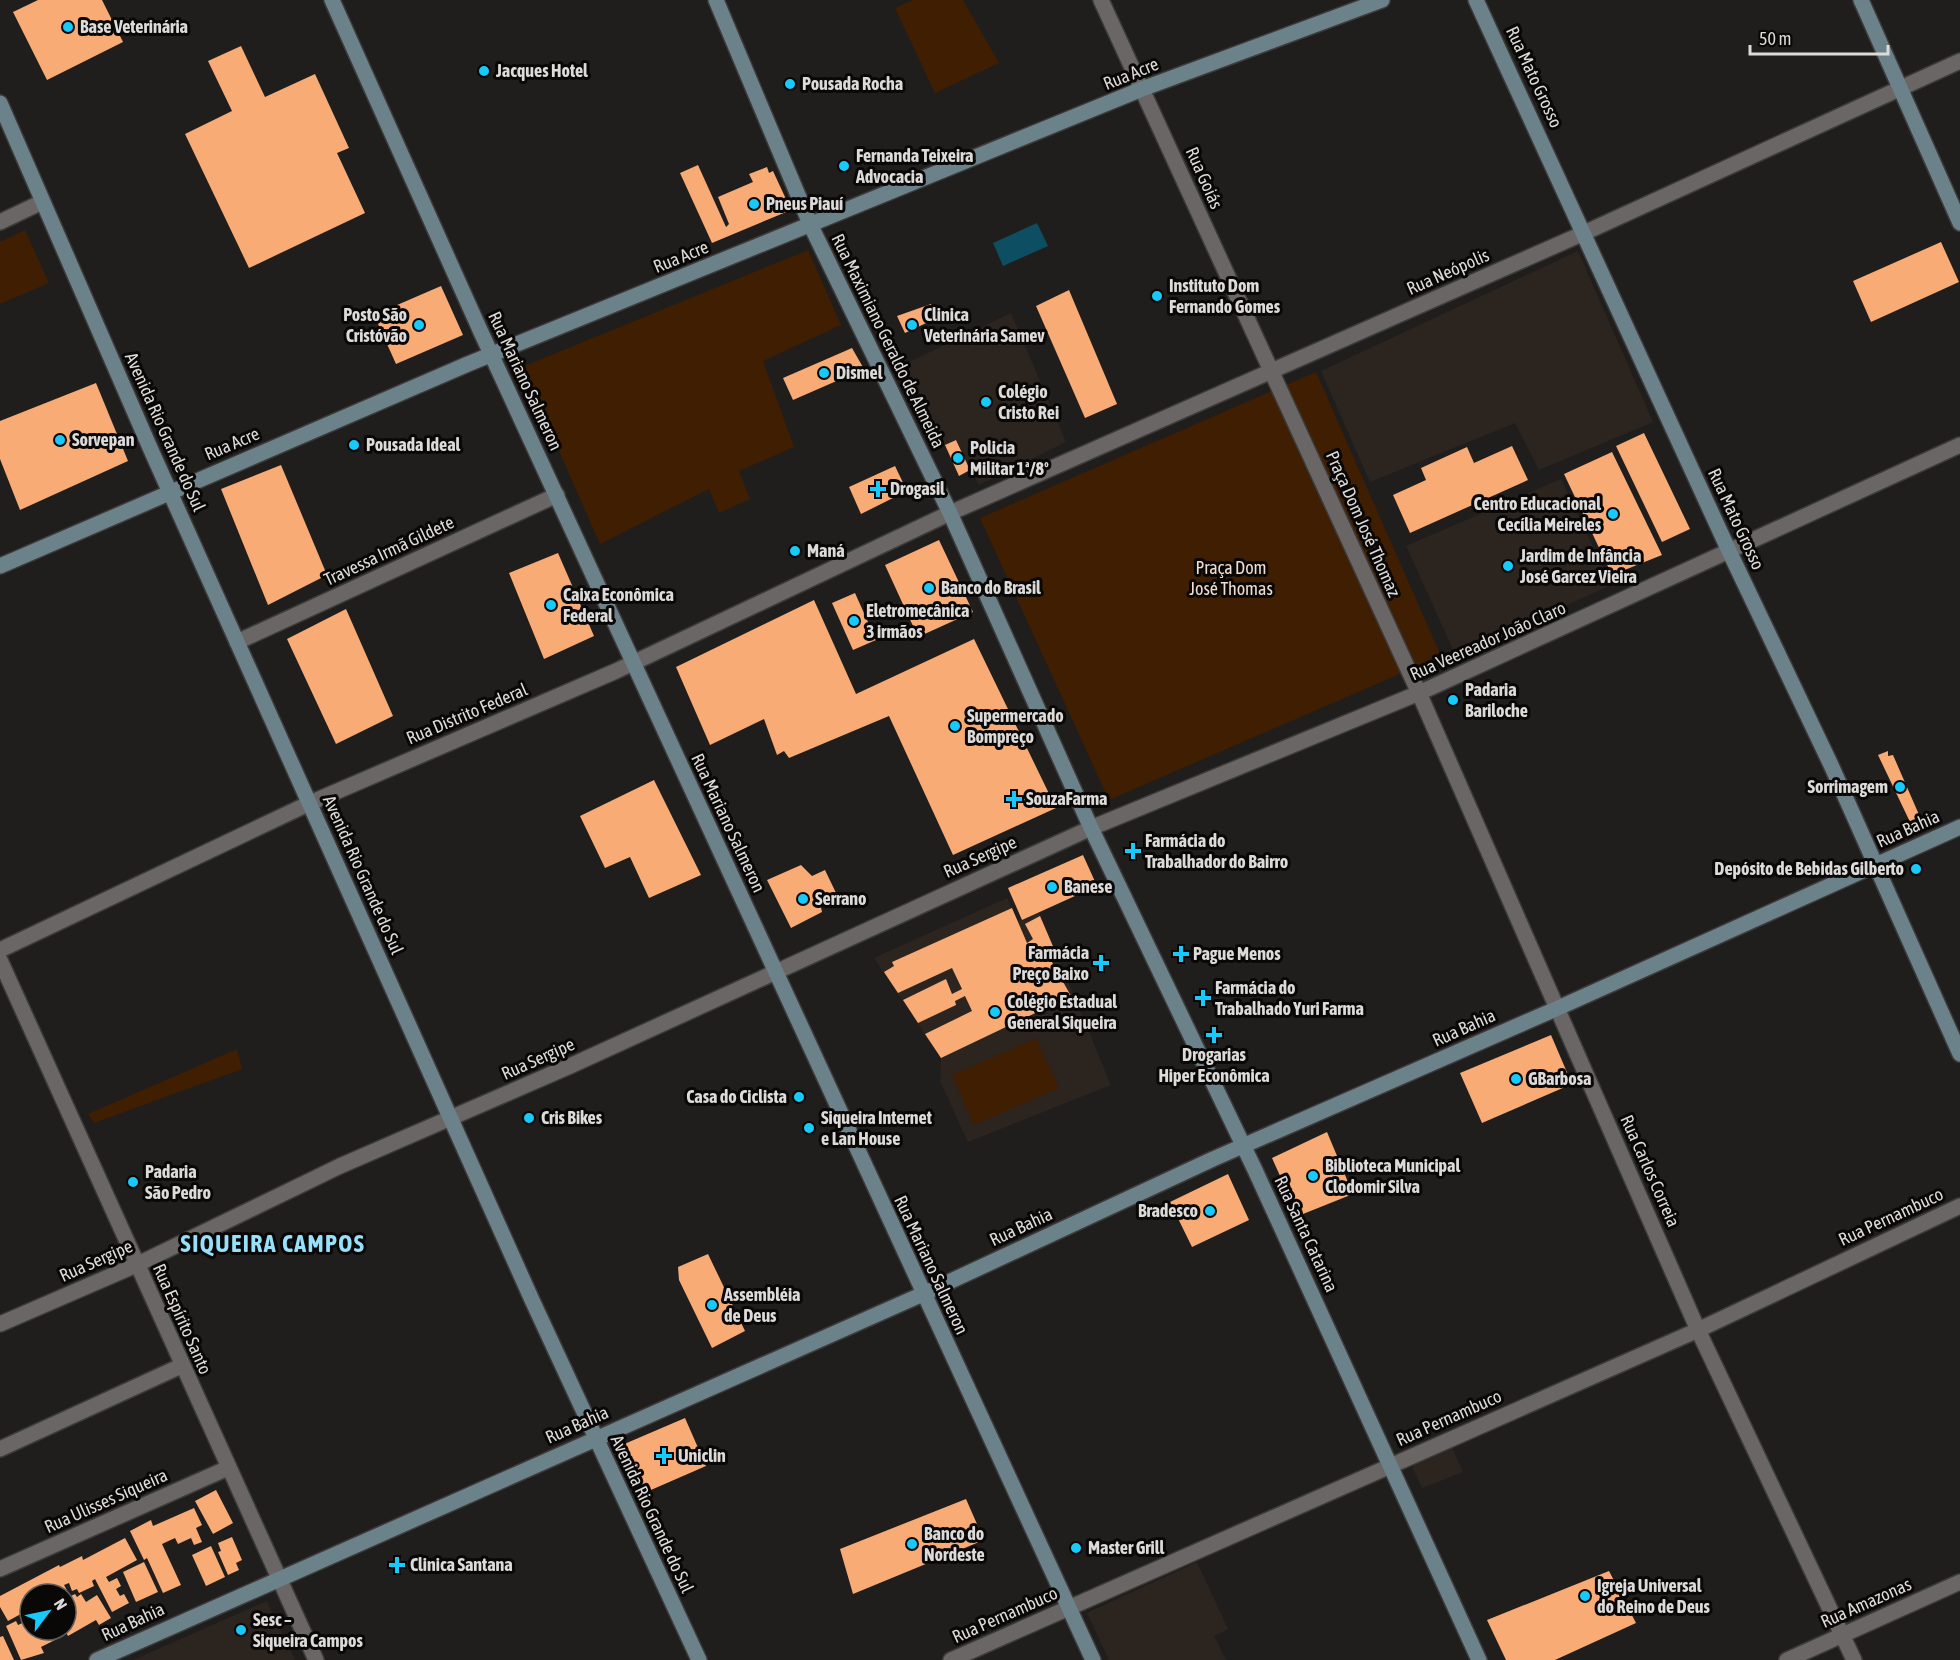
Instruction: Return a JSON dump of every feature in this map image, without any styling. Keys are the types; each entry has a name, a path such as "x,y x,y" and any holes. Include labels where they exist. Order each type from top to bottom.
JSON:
{"main road":[{"name":"Rua Mariano Salmeron","path":"332,0 491,354 1093,1660"},
{"name":"Rua Maximiano Geraldo de Almeida","path":"716,0 811,226 950,513 1091,828"},
{"name":"Rua Acre","path":"0,566 491,354 811,226 1142,89 1382,0"},
{"name":"Rua Mato Grosso","path":"1476,0 1730,553 1876,864 1960,1054"},
{"path":"1861,0 1960,223"},
{"name":"Avenida Rio Grande do Sul","path":"0,103 237,642 595,1438 699,1660"},
{"name":"Rua Bahia","path":"97,1660 280,1581 595,1438 923,1294 1244,1146 1960,827"},
{"name":"Rua Santa Catarina","path":"1091,828 1244,1146 1479,1660"}],"street":[{"name":"Rua Goiás","path":"1101,0 1273,370"},
{"name":"Rua Neópolis","path":"950,513 1584,233 1960,62"},
{"path":"0,222 42,201"},
{"name":"Praça Dom José Thomaz","path":"1273,370 1419,693"},
{"name":"Rua Veereador João Claro","path":"1091,828 1419,693 1730,553 1899,471 1960,445"},
{"name":"Travessa Irmã Gildete","path":"237,642 557,495"},
{"name":"Rua Distrito Federal","path":"0,950 310,802 633,662 950,513"},
{"name":"Rua Carlos Correia","path":"1419,693 1698,1329 1854,1660"},
{"name":"Rua Sergipe","path":"0,1324 136,1265 340,1166 570,1066 1091,828"},
{"name":"Rua Espírito Santo","path":"0,960 181,1366 316,1660"},
{"name":"Rua Pernambuco","path":"951,1660 1698,1329 1960,1206"},
{"path":"0,1449 181,1366"},
{"name":"Rua Ulisses Siqueira","path":"0,1569 228,1468"},
{"name":"Rua Amazonas","path":"1787,1660 1960,1582"}],"shaded area":[{"path":"1578,251 1653,422 1539,470 1515,423 1370,482 1321,371"},
{"name":"Colégio Cristo Rei","path":"1011,313 1066,442 979,485 956,439 945,445 905,364"},
{"name":"Jardim de Infância José Garcez Vieira","path":"1561,479 1611,585 1456,656 1406,546"},
{"name":"Colégio Estadual General Siqueira","path":"1007,898 1018,921 1039,912 1111,1085 968,1142 940,1081 941,1058 874,958"},
{"path":"1450,1443 1463,1472 1422,1488 1413,1469 1415,1461"},
{"path":"1197,1562 1228,1629 1214,1636 1226,1660 1109,1660 1087,1613"},
{"name":"Sesc – Siqueira Campos","path":"267,1601 295,1660 133,1660"}],"green space":[{"path":"913,0 963,0 999,63 935,93 895,8"},
{"path":"25,230 49,283 0,304 0,242"},
{"path":"808,250 841,325 763,361 794,447 739,471 750,499 719,513 709,489 600,544 522,367"},
{"name":"Praça Dom José Thomas","path":"1316,372 1441,656 1109,800 980,518"},
{"path":"1036,1038 1059,1088 974,1125 952,1075"},
{"path":"237,1049 242,1069 94,1123 88,1114"}],"water":[{"path":"1037,223 1048,246 1003,266 993,243"}],"building":[{"name":"Base Veterinária","path":"38,0 102,0 123,42 47,80 13,12"},
{"path":"241,46 265,97 315,74 349,148 337,153 365,213 249,268 185,134 232,111 208,61"},
{"name":"Pneus Piauí","path":"698,165 726,227 729,224 718,197 753,182 749,174 767,167 769,173 773,171 791,210 712,243 680,173"},
{"path":"1941,242 1959,282 1871,322 1853,281"},
{"name":"Posto São Cristóvão","path":"441,286 463,335 396,364 374,315"},
{"path":"1069,290 1117,404 1085,418 1036,306"},
{"name":"Clinica Veterinária Samev","path":"931,304 939,317 905,333 897,316"},
{"name":"Dismel","path":"852,348 864,369 793,400 783,378"},
{"name":"Sorvepan","path":"96,383 128,461 20,510 0,459 0,421"},
{"path":"1644,433 1690,529 1662,542 1616,446"},
{"name":"Policia Militar 1ª/8º","path":"956,440 970,470 959,476 945,445"},
{"path":"1512,446 1528,480 1410,533 1393,495 1426,480 1421,468 1467,447 1474,463"},
{"name":"Centro Educacional Cecília Meireles","path":"1612,452 1662,555 1612,575 1564,474"},
{"path":"281,465 327,575 268,605 221,489"},
{"name":"Drogasil","path":"895,466 907,491 861,514 849,487"},
{"name":"Banco do Brasil","path":"939,540 973,612 918,637 885,565"},
{"name":"Caixa Econômica Federal","path":"558,553 594,636 544,659 509,573"},
{"name":"Eletromecânica 3 irmãos","path":"855,593 876,640 853,650 832,603"},
{"name":"Supermercado Bompreço","path":"814,600 856,694 974,639 1056,808 953,855 889,716 789,758 784,751 777,755 764,719 710,745 676,667"},
{"path":"346,609 393,716 336,744 287,639"},
{"name":"Sorrimagem","path":"1888,751 1888,756 1893,755 1920,817 1910,822 1878,755"},
{"path":"654,780 701,875 649,898 630,857 605,868 580,816"},
{"name":"Banese","path":"1083,855 1097,886 1022,920 1008,888"},
{"name":"Serrano","path":"801,865 812,876 825,870 837,895 820,903 822,912 791,928 767,880"},
{"path":"1012,908 1027,943 1033,939 1025,924 1040,916 1055,951 1048,955 1071,996 941,1058 925,1034 972,1011 965,996 955,1001 956,1005 918,1023 903,1000 946,979 952,994 962,989 952,968 898,993 884,972 894,966 892,962"},
{"name":"GBarbosa","path":"1551,1035 1572,1084 1482,1123 1460,1073"},
{"name":"Biblioteca Municipal Clodomir Silva","path":"1327,1132 1353,1194 1298,1216 1272,1158"},
{"name":"Bradesco","path":"1228,1174 1249,1220 1192,1247 1170,1202"},
{"name":"Assembléia de Deus","path":"708,1254 745,1331 712,1348 679,1280 678,1267"},
{"name":"Uniclin","path":"685,1418 706,1466 644,1493 622,1445"},
{"path":"216,1490 233,1523 213,1534 195,1501"},
{"name":"Banco do Nordeste","path":"966,1499 984,1540 853,1594 840,1549"},
{"path":"194,1508 202,1525 196,1528 202,1542 194,1545 191,1538 178,1544 175,1538 162,1544 181,1585 163,1593 147,1558 144,1560 130,1531 151,1520 153,1526"},
{"path":"232,1537 242,1560 236,1563 239,1570 228,1575 218,1552 221,1551 218,1543"},
{"path":"125,1538 137,1560 106,1577 109,1582 117,1578 121,1586 116,1589 120,1596 124,1594 129,1603 112,1612 95,1579 92,1581 94,1586 79,1593 78,1582 27,1582 82,1556 83,1560"},
{"path":"211,1546 225,1577 206,1586 192,1555"},
{"path":"144,1562 158,1592 136,1602 123,1572"},
{"name":"Igreja Universal do Reino de Deus","path":"1609,1571 1636,1623 1555,1660 1506,1660 1487,1620"},
{"path":"18,1587 18,1616 8,1621 0,1607 0,1596"},
{"path":"81,1594 86,1602 97,1595 111,1618 99,1625 96,1620 78,1630 78,1596"},
{"path":"16,1621 18,1642 51,1642 41,1647 44,1653 21,1660 6,1626"},
{"path":"3,1636 14,1660 0,1660 0,1637"}],"place":[{"name":"Base Veterinária","path":"68,27"},
{"name":"Jacques Hotel","path":"484,71"},
{"name":"Pousada Rocha","path":"790,84"},
{"name":"Fernanda Teixeira Advocacia","path":"844,166"},
{"name":"Pneus Piauí","path":"754,204"},
{"name":"Instituto Dom Fernando Gomes","path":"1157,296"},
{"name":"Posto São Cristóvão","path":"419,325"},
{"name":"Clinica Veterinária Samev","path":"912,325"},
{"name":"Dismel","path":"824,373"},
{"name":"Colégio Cristo Rei","path":"986,402"},
{"name":"Sorvepan","path":"60,440"},
{"name":"Pousada Ideal","path":"354,445"},
{"name":"Policia Militar 1ª/8º","path":"958,458"},
{"name":"Drogasil","path":"878,489"},
{"name":"Centro Educacional Cecília Meireles","path":"1613,514"},
{"name":"Maná","path":"795,551"},
{"name":"Jardim de Infância José Garcez Vieira","path":"1508,566"},
{"name":"Banco do Brasil","path":"929,588"},
{"name":"Caixa Econômica Federal","path":"551,605"},
{"name":"Eletromecânica 3 irmãos","path":"854,621"},
{"name":"Padaria Bariloche","path":"1453,700"},
{"name":"Supermercado Bompreço","path":"955,726"},
{"name":"Sorrimagem","path":"1900,787"},
{"name":"SouzaFarma","path":"1014,799"},
{"name":"Farmácia do Trabalhador do Bairro","path":"1133,851"},
{"name":"Depósito de Bebidas Gilberto","path":"1916,869"},
{"name":"Banese","path":"1052,887"},
{"name":"Serrano","path":"803,899"},
{"name":"Pague Menos","path":"1181,954"},
{"name":"Farmácia Preço Baixo","path":"1101,963"},
{"name":"Farmácia do Trabalhado Yuri Farma","path":"1203,998"},
{"name":"Colégio Estadual General Siqueira","path":"995,1012"},
{"name":"Drogarias Hiper Econômica","path":"1214,1035"},
{"name":"GBarbosa","path":"1516,1079"},
{"name":"Casa do Ciclista","path":"799,1097"},
{"name":"Cris Bikes","path":"529,1118"},
{"name":"Siqueira Internet e Lan House","path":"809,1128"},
{"name":"Biblioteca Municipal Clodomir Silva","path":"1313,1176"},
{"name":"Padaria São Pedro","path":"133,1182"},
{"name":"Bradesco","path":"1210,1211"},
{"name":"Assembléia de Deus","path":"712,1305"},
{"name":"Uniclin","path":"664,1456"},
{"name":"Banco do Nordeste","path":"912,1544"},
{"name":"Master Grill","path":"1076,1548"},
{"name":"Clinica Santana","path":"397,1565"},
{"name":"Igreja Universal do Reino de Deus","path":"1585,1596"},
{"name":"Sesc – Siqueira Campos","path":"241,1630"}],"district":[{"name":"SIQUEIRA CAMPOS","path":"273,1244"}]}
